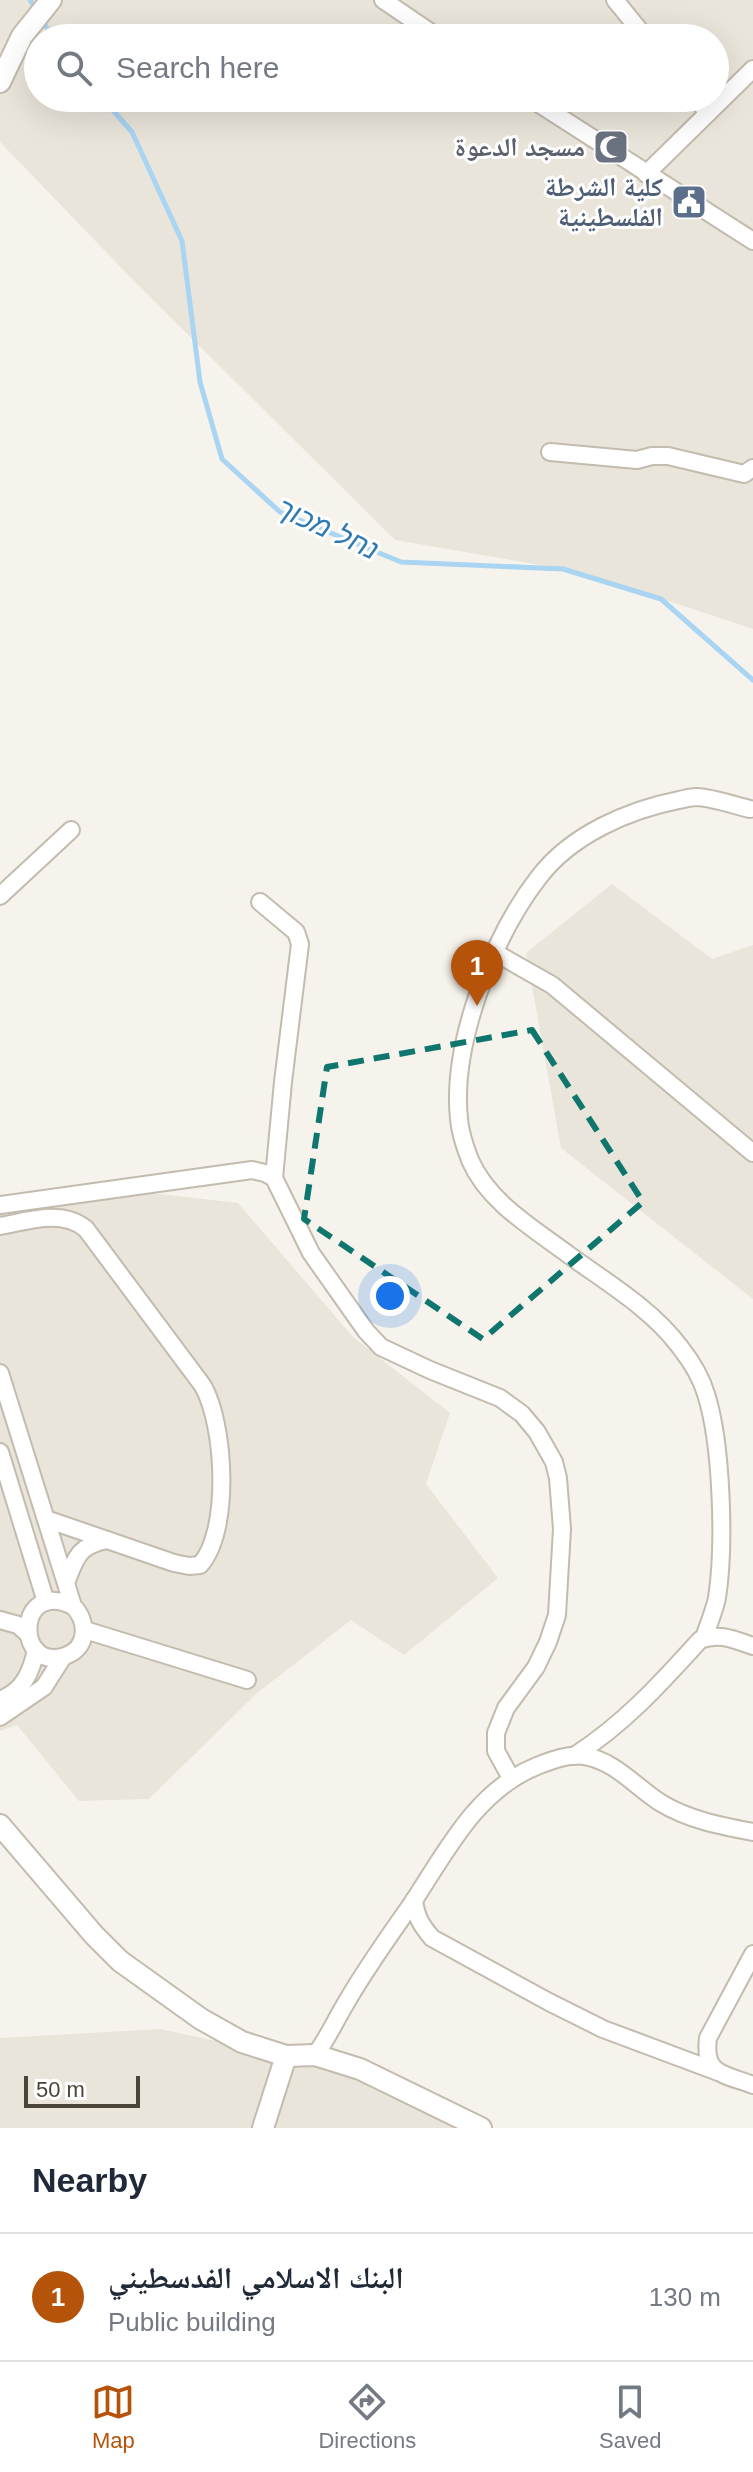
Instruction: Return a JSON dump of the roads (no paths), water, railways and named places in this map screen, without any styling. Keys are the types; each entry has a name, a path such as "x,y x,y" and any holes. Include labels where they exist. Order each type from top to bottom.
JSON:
{"street":[{"path":"383,0 418,24"},
{"path":"615,0 635,24"},
{"path":"30,24 48,3"},
{"path":"0,82 24,36"},
{"path":"729,92 753,69"},
{"path":"551,112 753,241"},
{"path":"646,174 708,113"},
{"path":"550,452 637,460 668,456 744,474 753,468"},
{"path":"574,1756 605,1736 704,1638 716,1600 721,1499 710,1409 701,1379 681,1348 652,1317 495,1198 479,1177 463,1140 458,1105 464,1050 471,1017 494,952 509,921 539,876 563,852 581,839 639,810 697,797 750,809"},
{"path":"0,896 71,830"},
{"path":"260,902 296,932 300,944 274,1178 311,1253 366,1331 381,1347 500,1398 530,1423 554,1462 562,1529 557,1615 536,1667 506,1708 496,1733 496,1751 511,1778"},
{"path":"494,952 552,985 753,1153"},
{"path":"0,1205 252,1170 274,1178"},
{"path":"0,1226 53,1217 78,1222 203,1386 210,1399 220,1457 220,1503 213,1542 200,1565 189,1566 46,1519"},
{"path":"0,1373 73,1606"},
{"path":"0,1452 46,1602"},
{"path":"66,1583 83,1548 107,1540"},
{"path":"0,1717 44,1687 63,1657 79,1647 85,1630 79,1612 73,1606 55,1600 46,1602 31,1614 27,1633"},
{"path":"0,1620 18,1625 27,1633 36,1650 53,1658 63,1657"},
{"path":"85,1630 247,1680"},
{"path":"704,1638 721,1635 753,1646"},
{"path":"0,1700 20,1688 30,1674 36,1650"},
{"path":"315,2055 470,1815 511,1778 544,1763 574,1756 587,1757 605,1763 661,1803 688,1817 753,1832"},
{"path":"0,1825 120,1961 201,2019 242,2042 286,2056 315,2055 360,2069 481,2128"},
{"path":"414,1900 421,1926 432,1938"},
{"path":"394,1929 432,1938 603,2029 753,2085"},
{"path":"673,2056 698,2048 708,2038 753,1954"},
{"path":"708,2038 706,2051 709,2064 718,2072"},
{"path":"263,2128 286,2056"}],"waterway":[{"name":"נחל מכוך","path":"30,0 36,10"},
{"name":"נחל מכוך","path":"41,18 45,24"},
{"name":"נחל מכוך","path":"114,112 132,132 182,241 200,382 222,459 280,512 401,562 563,569 661,599 753,680"}],"place":[{"name":"مسجد الدعوة","path":"611,147"},
{"name":"كلية الشرطة الفلسطينية","path":"689,202"},
{"name":"البنك الاسلامي الفدسطيني","path":"477,1006"}]}
